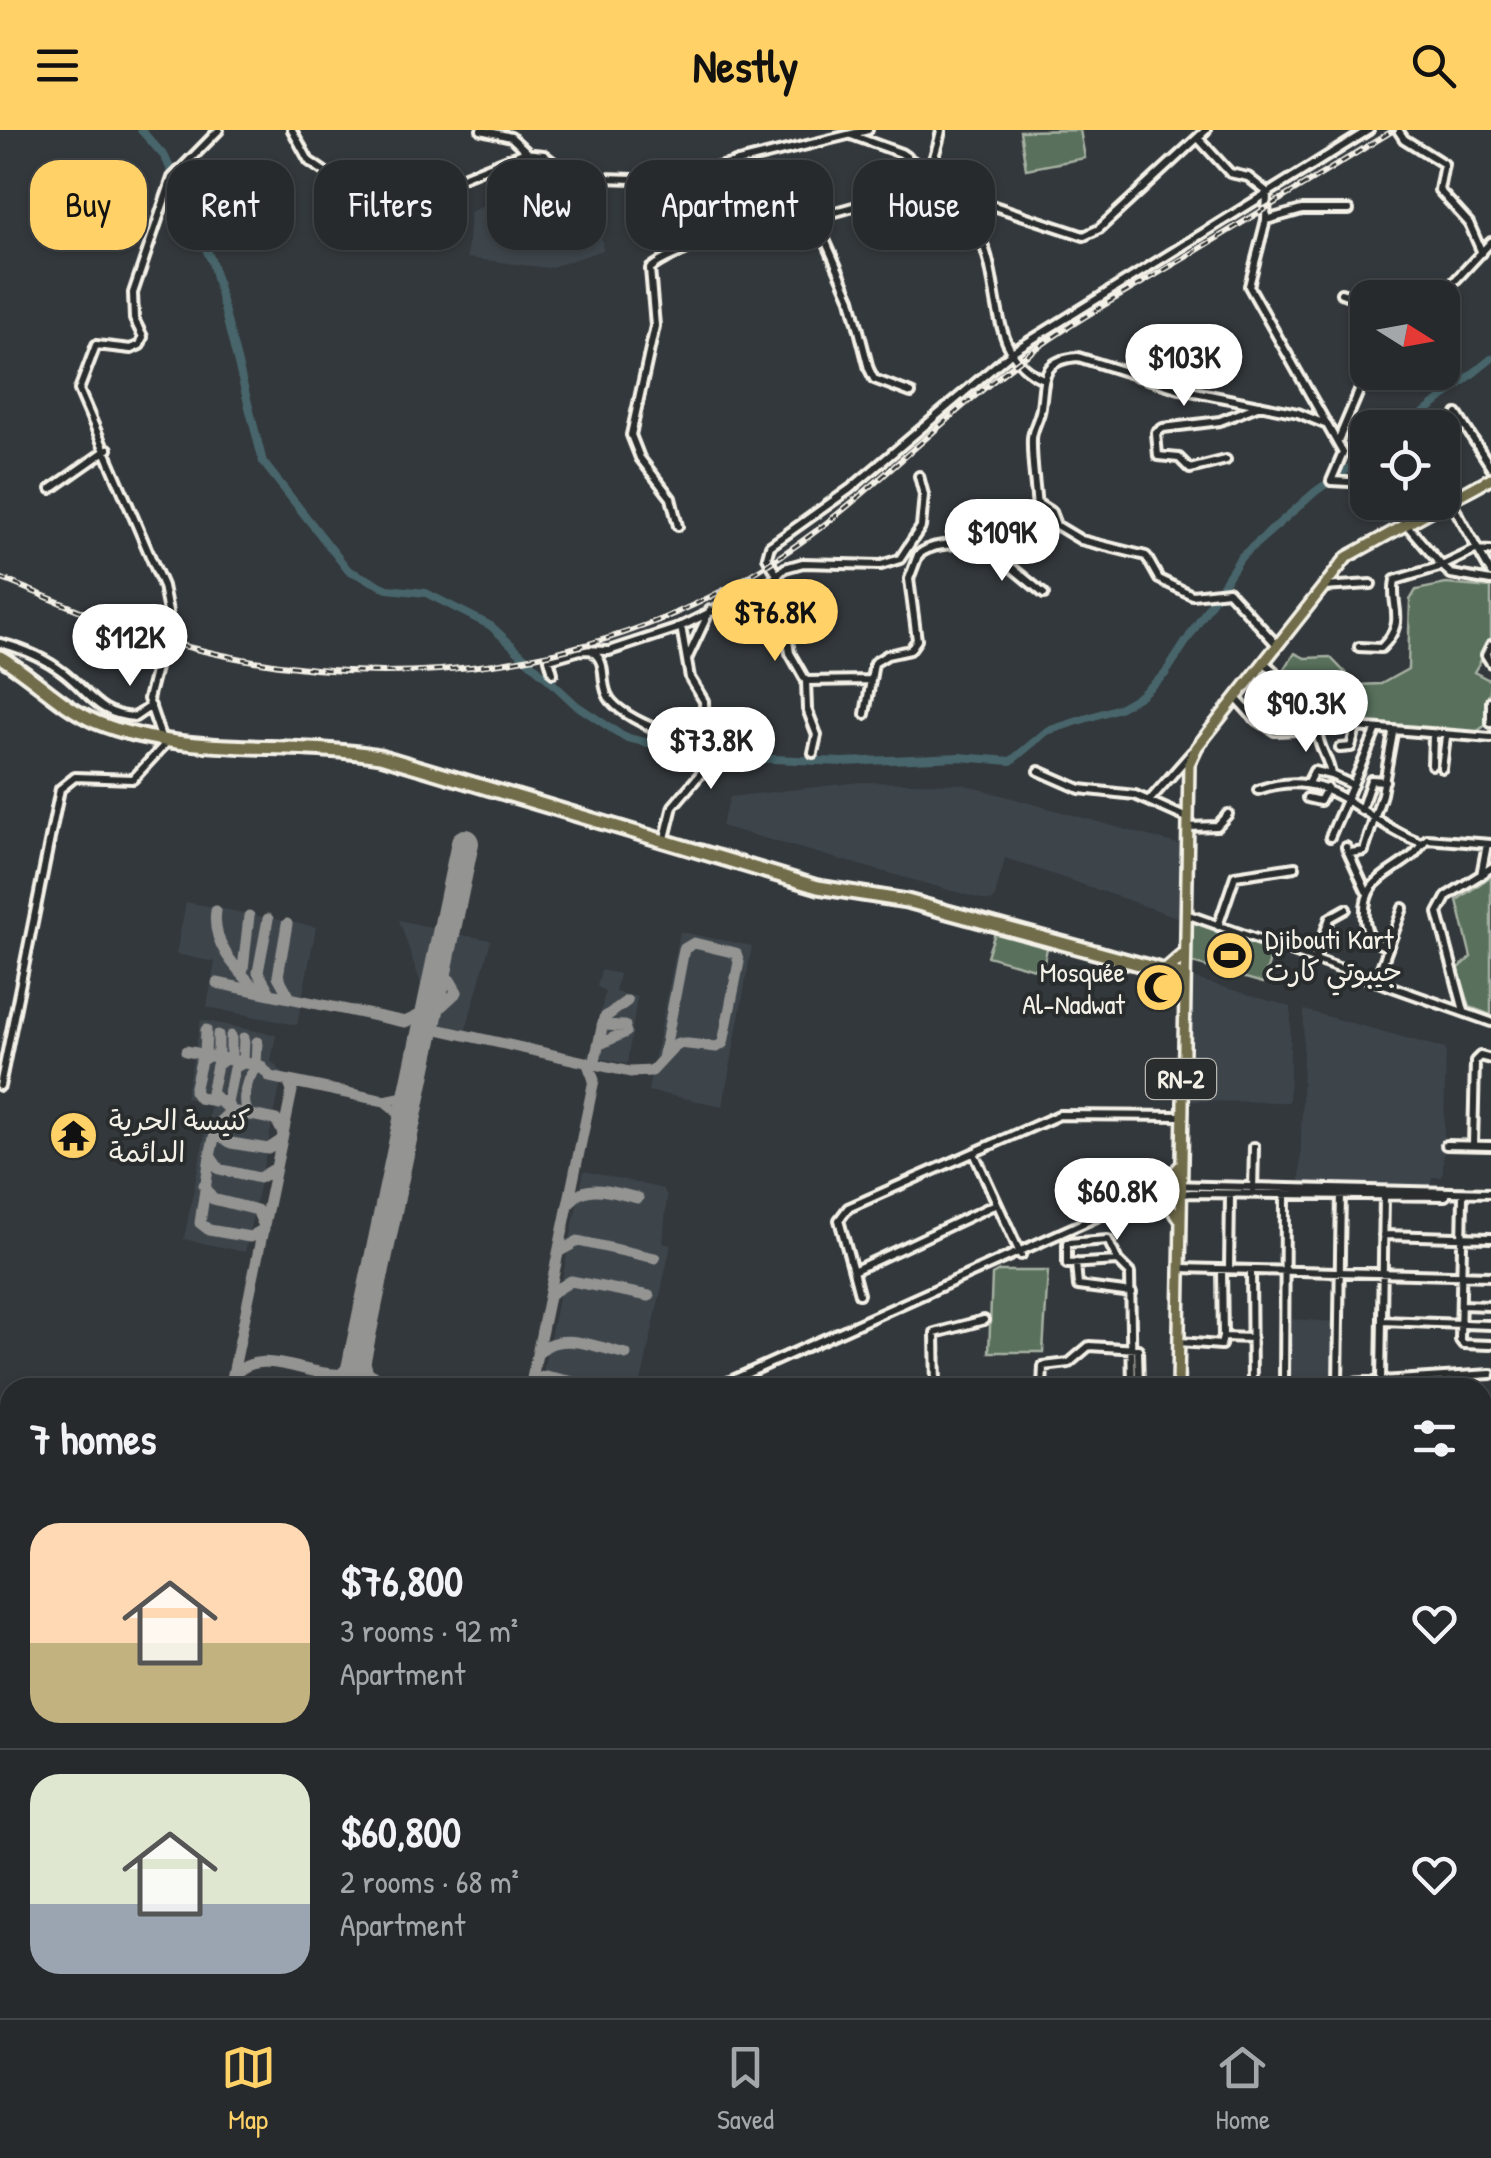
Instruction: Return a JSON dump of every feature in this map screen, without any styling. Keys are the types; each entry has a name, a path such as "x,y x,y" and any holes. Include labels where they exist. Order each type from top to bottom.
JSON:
{"highway":[{"path":"0,657 82,715 112,727 166,738 380,756 818,886 906,901 1166,970 1183,966"},
{"path":"1166,970 1183,966"},
{"path":"1166,970 1183,992"}],"main road":[{"path":"1460,494 1491,478"},
{"path":"1183,966 1187,770 1196,747 1347,556 1411,520"},
{"name":"RN-2","path":"1178,1378 1183,966"},
{"path":"1180,1165 1163,1193 1180,1220"}],"street":[{"path":"0,1086 60,789 76,777 133,779 166,738 151,706 150,682 168,612 163,586 134,524 108,450 79,390 91,352 101,344 131,349 140,346 143,337 134,319 133,293 172,178 220,130"},
{"path":"292,130 309,161 332,178 362,188 440,186 499,159 528,153 544,155 572,177 626,179"},
{"path":"481,130 511,138 528,153"},
{"path":"744,160 868,130"},
{"path":"933,160 941,130"},
{"path":"995,208 1025,214 1054,230 1084,236 1099,229 1206,130"},
{"path":"812,753 817,735 807,710 806,681 786,642 777,575 767,558 770,546 850,489 1012,352 1370,130"},
{"path":"1398,130 1404,139 1444,164 1439,190 1470,223 1482,254"},
{"path":"850,135 911,160"},
{"path":"1198,138 1230,173 1248,177 1267,192"},
{"path":"1267,192 1266,220 1248,286 1291,353 1344,456 1331,482 1350,483"},
{"path":"1266,220 1302,210 1349,210"},
{"path":"1456,280 1491,242"},
{"path":"678,526 670,498 640,458 630,436 655,326 650,268 683,250"},
{"path":"827,250 851,299 874,379 912,393"},
{"path":"983,250 1012,352 1025,370 1042,378"},
{"path":"1341,293 1350,296"},
{"path":"865,714 869,680 879,658 910,650 918,640 909,590 911,565 928,548 988,547 1026,530 1036,516 1032,438 1041,409 1042,378 1061,361 1078,357 1196,394 1262,405 1325,424"},
{"path":"1338,442 1360,390"},
{"path":"1226,460 1190,468 1179,458 1158,456 1156,434 1164,428 1220,421 1262,405"},
{"path":"1460,419 1491,466"},
{"path":"51,489 108,450"},
{"path":"900,559 921,527 924,496 919,476"},
{"path":"1037,504 1052,512 1056,525 1081,540 1149,558 1159,579 1192,594 1228,591 1277,645"},
{"path":"1460,519 1491,573"},
{"path":"1402,520 1451,574 1491,582"},
{"path":"988,547 1044,594"},
{"path":"1359,647 1381,648 1388,642 1399,613 1394,580 1442,566 1476,550 1491,551"},
{"path":"553,673 548,658 624,648 681,626 803,563 864,566 900,559 911,565"},
{"path":"1322,587 1371,584"},
{"path":"688,659 710,610"},
{"path":"664,838 672,806 702,772 705,746 704,701 690,678 681,626"},
{"path":"0,644 48,661 92,704 109,714 136,717 151,706"},
{"path":"1491,645 1486,655 1491,663"},
{"path":"590,650 602,661 607,695 615,706 664,734 705,746"},
{"path":"1264,662 1310,706 1356,727 1376,732 1491,738"},
{"path":"806,681 869,680"},
{"path":"1236,698 1253,717 1276,731 1317,729"},
{"path":"1491,700 1491,722"},
{"path":"1327,714 1317,729 1321,755 1329,763 1330,775"},
{"path":"1340,748 1352,747 1356,727"},
{"path":"1330,838 1376,732"},
{"path":"1388,947 1374,942 1366,931 1366,891 1348,850 1364,851 1393,733"},
{"path":"1432,765 1433,736"},
{"path":"1442,768 1446,737"},
{"path":"1149,800 1196,747"},
{"path":"1038,771 1080,789 1135,794 1186,823 1217,826 1228,814"},
{"path":"1308,783 1314,771 1353,785"},
{"path":"1360,810 1372,780 1384,781"},
{"path":"1258,790 1287,781 1327,788 1374,815 1394,832 1422,843"},
{"path":"1307,798 1320,801 1327,788"},
{"path":"1366,891 1381,874 1413,855 1430,839 1489,844 1482,875"},
{"path":"1218,926 1236,876 1294,867"},
{"path":"1464,1011 1438,913 1447,896 1491,868"},
{"path":"1376,980 1403,908"},
{"path":"1315,959 1330,918 1346,910"},
{"path":"1184,914 1491,1022"},
{"path":"1473,1145 1475,1061 1480,1056 1491,1059"},
{"path":"859,1294 839,1220 843,1210 1059,1115 1181,1116"},
{"path":"1446,1145 1491,1146"},
{"path":"1252,1192 1254,1147"},
{"path":"974,1153 1021,1255"},
{"path":"748,1378 1163,1193 1180,1190 1491,1195"},
{"path":"1163,1193 1252,1192"},
{"path":"1284,1378 1285,1192"},
{"path":"1338,1378 1341,1192"},
{"path":"1384,1193 1491,1195"},
{"path":"1381,1378 1384,1193"},
{"path":"1179,1342 1220,1344 1223,1337 1230,1195"},
{"path":"1463,1197 1460,1342 1491,1345"},
{"path":"853,1271 996,1204"},
{"path":"1383,1236 1491,1238"},
{"path":"1118,1262 1067,1264 1066,1243 1108,1240 1118,1262 1130,1273 1132,1378"},
{"path":"1076,1263 1078,1286 1132,1293"},
{"path":"1180,1268 1491,1276"},
{"path":"1252,1270 1252,1378"},
{"path":"1460,1305 1491,1306"},
{"path":"936,1378 935,1334 984,1320"},
{"path":"1382,1322 1491,1324"},
{"path":"1223,1337 1252,1338"},
{"path":"1042,1378 1043,1366 1070,1363 1089,1346 1140,1352 1140,1378"},
{"path":"1418,1378 1491,1374"}],"shaded area":[{"path":"487,204 487,250 603,250 549,268 467,258 470,212"},
{"path":"861,782 961,784 1181,845 1180,918 1005,858 994,900 988,901 721,826 730,797"},
{"path":"186,902 316,927 297,1025 207,1007 215,962 176,954"},
{"path":"399,920 434,928 422,987"},
{"path":"680,932 752,946 723,1106 648,1091"},
{"path":"456,934 491,940 466,1029 437,1023"},
{"path":"601,970 619,974 615,992 637,997 627,1064 587,1055 593,1051 605,992 597,986"},
{"path":"1189,977 1291,1007 1289,1102 1187,1101"},
{"path":"1304,1010 1446,1049 1443,1170 1442,1177 1432,1177 1430,1188 1300,1185"},
{"path":"201,1020 276,1035 271,1061 283,1073 245,1252 184,1239 211,1103 185,1098"},
{"path":"584,1171 663,1189 667,1196 663,1243 671,1245 642,1378 542,1378"},
{"path":"1288,1319 1336,1322 1331,1378 1287,1378"}],"green space":[{"path":"1080,130 1085,158 1026,169 1020,131"},
{"path":"1446,584 1491,588 1491,643 1474,672 1491,681 1486,725 1470,736 1368,728 1316,707 1284,670 1295,653 1305,658 1330,657 1357,685 1381,684 1408,669 1410,600 1416,590"},
{"path":"1491,876 1491,1015 1470,1007 1458,969 1471,957 1457,900"},
{"name":"Djibouti Kart جيبوتي كارت","path":"1190,922 1273,949 1263,983 1189,962"},
{"path":"996,930 1048,944 1042,971 987,956"},
{"path":"999,1271 1048,1271 1043,1352 989,1352 992,1275"}],"waterway":[{"path":"141,130 165,157 212,262 263,462 348,570 388,589 426,593 491,626 576,705 624,737 701,756"},
{"path":"1427,410 1491,359"},
{"path":"707,756 843,762 959,757 1011,761 1047,731 1119,708 1140,696 1165,674 1241,557 1316,491 1350,467"}],"taxiway":[{"path":"216,911 221,945 259,991"},
{"path":"243,969 249,916"},
{"path":"268,919 258,972 270,993"},
{"path":"287,924 278,976 289,996"},
{"path":"425,1035 437,1029 630,1072 652,1071 678,1043 717,1047 723,1043 739,962 736,953 694,943 684,949 663,1059"},
{"path":"429,1018 457,992 450,980 436,983"},
{"path":"217,983 405,1022 430,1010"},
{"path":"594,1065 604,1018 627,1001"},
{"path":"602,1025 625,1026"},
{"path":"205,1055 206,1030"},
{"path":"598,1045 626,1032"},
{"path":"218,1035 218,1058"},
{"path":"231,1036 231,1060"},
{"path":"231,1111 227,1103 234,1068 243,1063 244,1038"},
{"path":"256,1065 257,1042"},
{"path":"186,1051 261,1066 270,1077 385,1101 404,1097 415,1086"},
{"path":"208,1056 201,1061 194,1091 199,1098 215,1101"},
{"path":"225,1059 217,1065 211,1093 229,1110"},
{"path":"532,1378 594,1080 587,1062"},
{"path":"249,1115 246,1088 261,1066"},
{"path":"232,1378 292,1091 288,1081"},
{"path":"385,1101 401,1114 405,1129"},
{"path":"280,1141 268,1149 231,1143 218,1134 216,1125 231,1111 276,1120 283,1133"},
{"path":"216,1129 210,1156 219,1169 259,1178 276,1168"},
{"path":"210,1156 200,1223 209,1230 250,1237 264,1229"},
{"path":"204,1185 213,1199 257,1210 264,1226"},
{"path":"569,1204 591,1190 638,1198"},
{"path":"560,1251 578,1241 655,1258"},
{"path":"550,1294 571,1281 649,1296"},
{"path":"537,1355 545,1347 566,1341 626,1354"},
{"path":"360,1348 368,1372 377,1378"},
{"path":"233,1377 243,1368 269,1362 341,1374 358,1357"},
{"path":"540,1378 555,1378"}],"runway":[{"path":"353,1378 465,843"}],"railway":[{"path":"0,578 147,636 250,660 332,670 415,671 497,664 577,647 655,621 730,586 801,542 1039,347 1394,130"}],"place":[{"name":"Djibouti Kart جيبوتي كارت","path":"1230,955"},
{"name":"Mosquée Al-Nadwat","path":"1160,988"},
{"name":"كنيسة الحرية الدائمة","path":"74,1136"}]}
